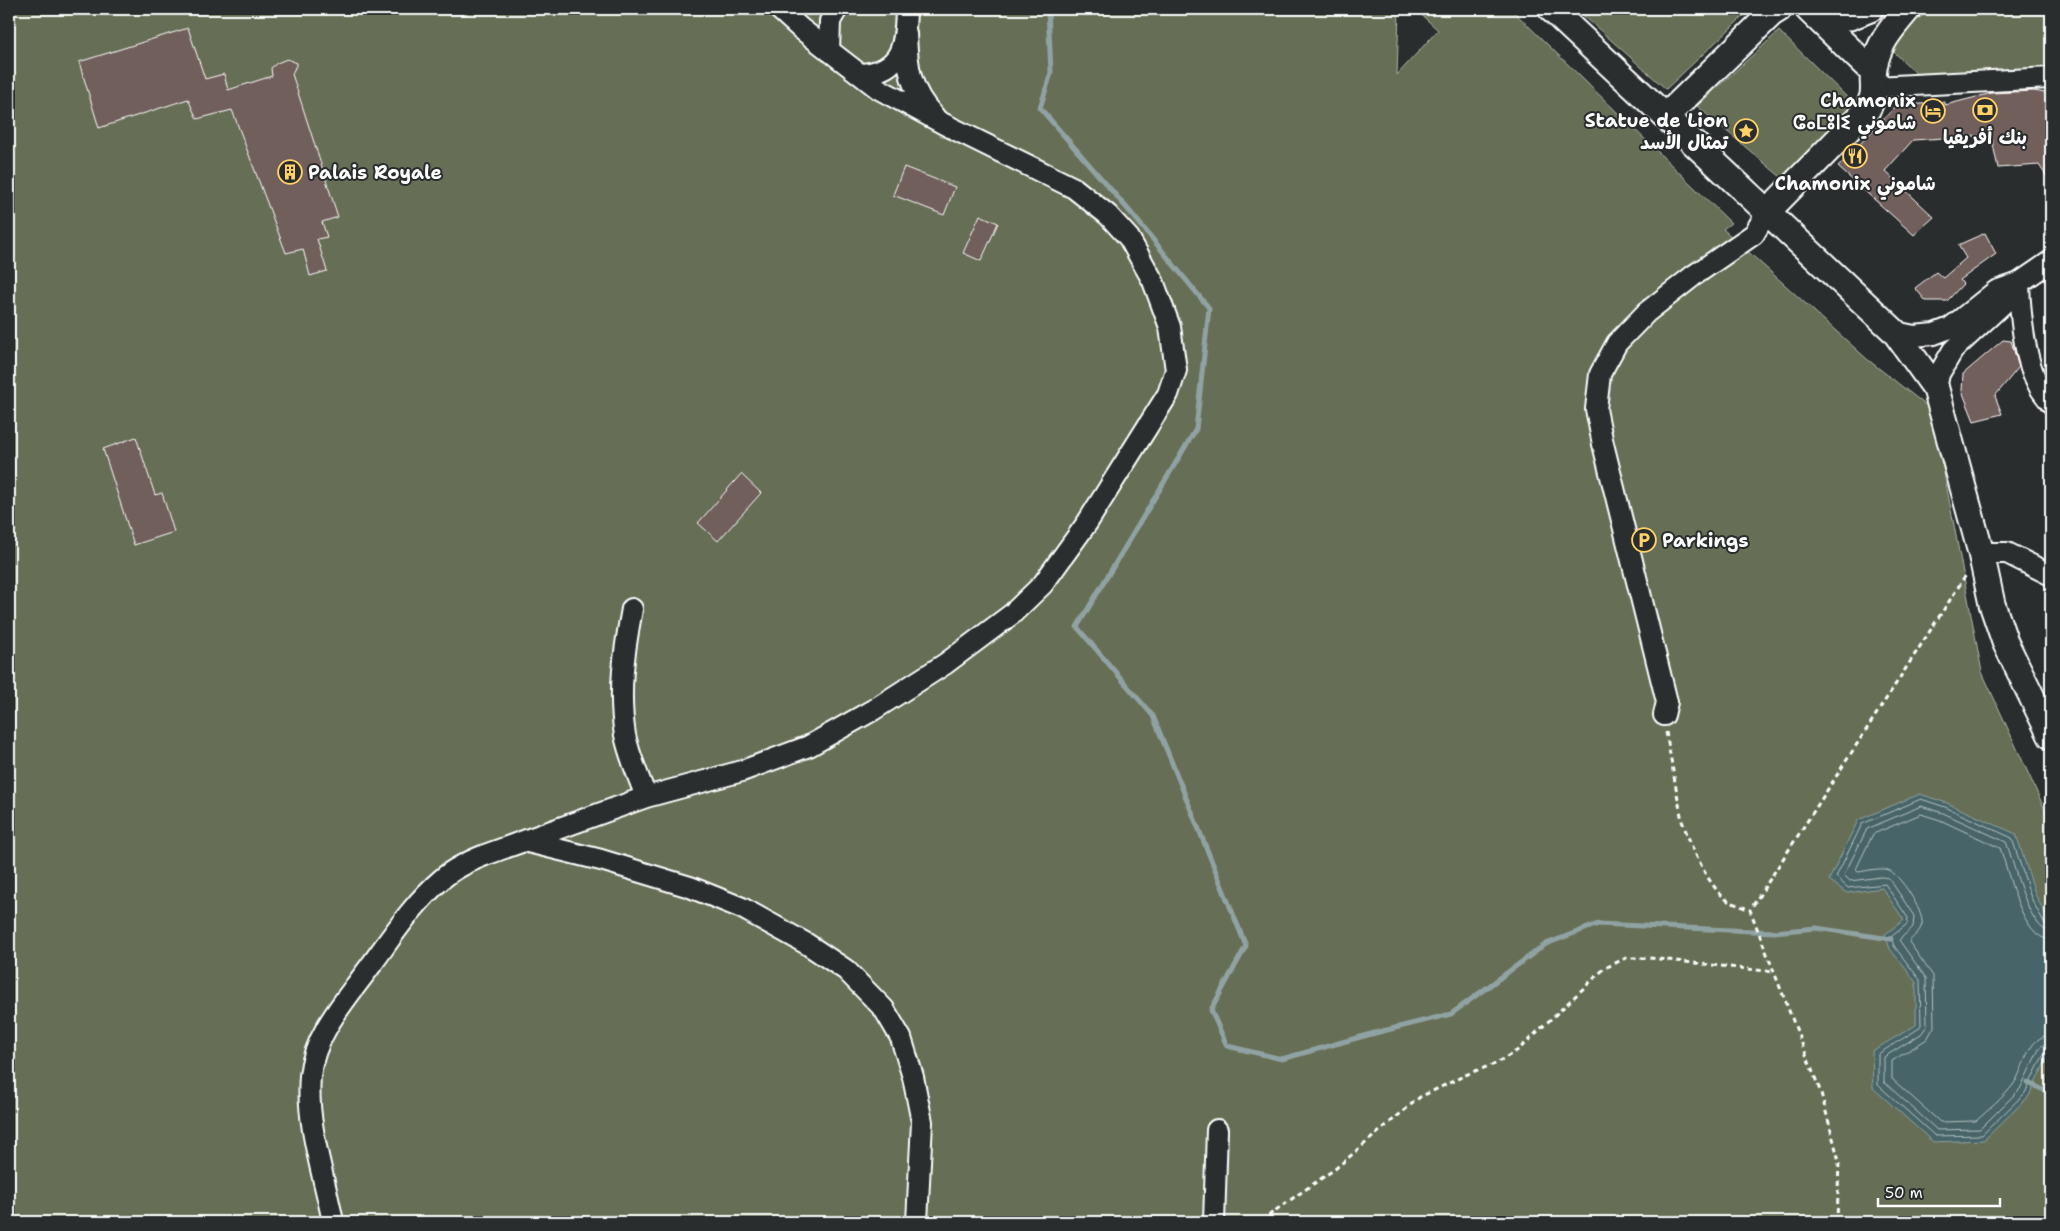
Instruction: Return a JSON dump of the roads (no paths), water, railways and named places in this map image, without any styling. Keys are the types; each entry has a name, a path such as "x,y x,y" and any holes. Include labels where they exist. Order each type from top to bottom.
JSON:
{"main road":[{"path":"1551,9 1895,332 1936,389 1981,553 1992,604 2004,642 2051,736"},
{"path":"1666,116 1771,14 1779,9"},
{"path":"1810,9 1850,17 1870,9"},
{"path":"1810,9 1874,79"},
{"path":"1767,212 1867,110 1873,100 1878,50 1888,32 1908,9"}],"street":[{"path":"333,1222 314,1129 310,1096 310,1075 316,1052 329,1024 414,906 443,878 465,863 646,797 742,771 809,746 873,710 945,664 1012,614 1043,584 1087,523 1168,394 1176,370 1170,327 1153,281 1129,238 1108,215 1074,188 944,124 879,89 829,51 779,9"},
{"path":"829,51 830,21 837,9"},
{"path":"906,9 907,63 912,82 921,100 933,115 944,124"},
{"path":"861,74 876,73 891,63 902,49 906,32"},
{"path":"1874,79 2051,78"},
{"path":"1664,716 1667,702 1615,496 1596,409 1600,374 1618,344 1647,312 1693,276 1754,234 1767,212"},
{"path":"1895,332 1914,336 1934,334 1950,328 1996,291 2019,283 2051,261"},
{"path":"1936,389 1939,374 1953,350 2006,301 2019,283"},
{"path":"2019,283 2020,315 2030,364 2037,383 2051,403"},
{"path":"1981,553 2007,554 2051,575"},
{"path":"632,609 624,652 622,705 626,737 646,797"},
{"path":"524,841 602,860 725,901 742,908 807,944 846,970 884,1010 900,1038 913,1076 922,1122 917,1222"},
{"path":"1214,1222 1217,1130"}],"water":[{"path":"1920,794 1947,803 2016,834 2036,896 2051,925 2051,1050 2029,1096 1984,1140 1933,1142 1873,1088 1872,1051 1916,1025 1916,982 1890,949 1885,934 1904,920 1882,888 1847,893 1829,880 1858,820"}],"waterway":[{"path":"1048,9 1051,73 1040,108 1132,214 1209,308 1196,429 1077,627 1153,716 1246,946 1211,1010 1227,1046 1282,1059 1451,1014 1546,944 1598,924 1774,932 1816,928 1891,939"},
{"path":"2028,1083 2051,1093"}],"place":[{"name":"بنك أفريقيا","path":"1985,110"},
{"name":"Chamonix ⵛⴰⵎⵓⵏⵉ شاموني","path":"1933,111"},
{"name":"Statue de Lion تمثال الأسد","path":"1746,131"},
{"name":"Chamonix شاموني","path":"1855,156"},
{"name":"Palais Royale","path":"290,172"},
{"name":"Parkings","path":"1644,540"}]}
